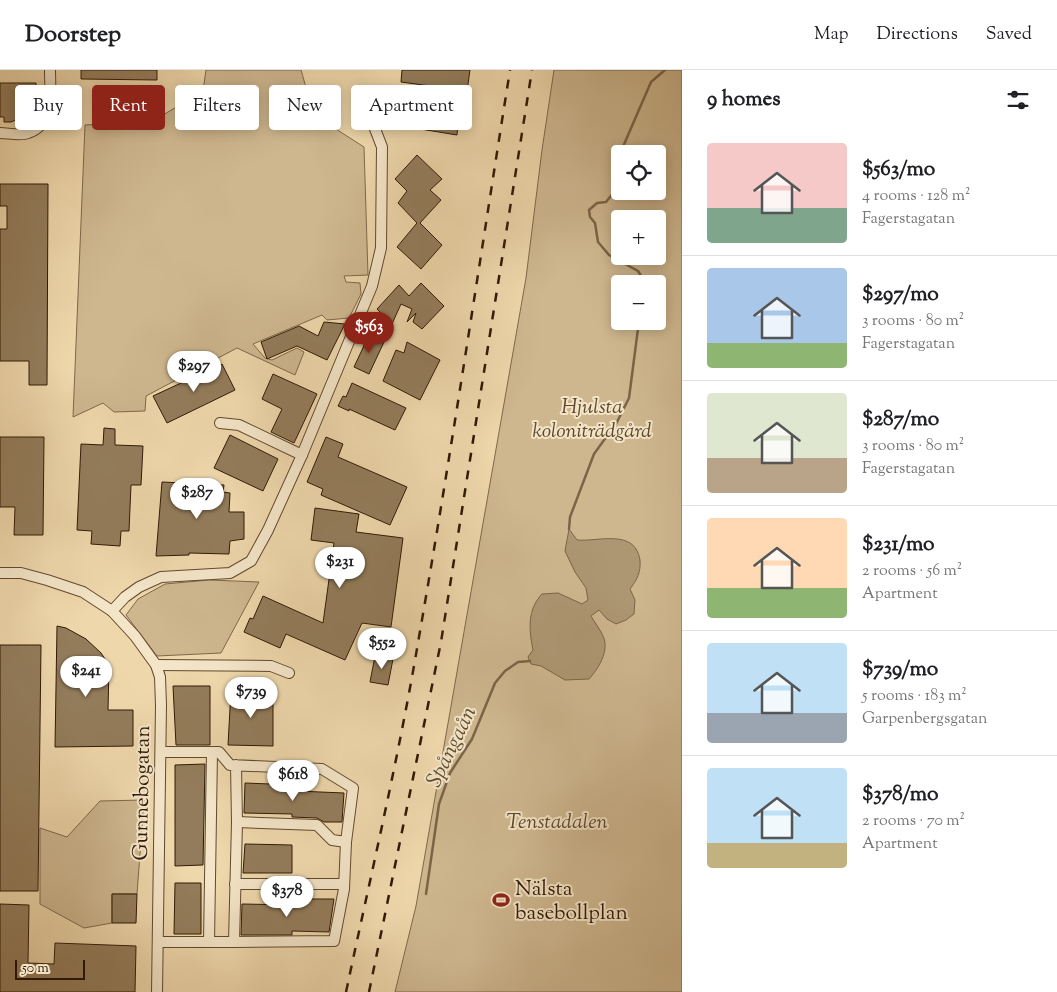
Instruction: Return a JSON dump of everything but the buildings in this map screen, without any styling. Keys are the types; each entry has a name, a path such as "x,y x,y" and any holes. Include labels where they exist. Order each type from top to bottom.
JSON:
{"street":[{"path":"0,134 28,133 44,124 50,107 50,70"},
{"path":"112,611 125,597 139,587 161,577 230,573 251,561 268,530 302,455 372,286 381,248 382,147 375,130"},
{"path":"220,423 240,425 302,455"},
{"name":"Gunnebogatan","path":"0,573 21,573 84,592 112,611 135,636 156,665 160,677 157,992"},
{"path":"156,665 271,666 290,673"},
{"path":"158,942 334,941 344,884 346,842 353,788 322,768 230,765 219,752 160,752"},
{"path":"209,942 212,752"},
{"path":"234,942 237,822 236,765"},
{"path":"237,822 317,825 332,840 346,842"},
{"path":"235,884 344,884"}],"green space":[{"path":"206,70 301,70 305,85 269,85 269,130 337,130 364,147 368,275 344,276 346,282 360,283 361,294 349,318 327,320 322,315 253,344 265,358 272,360 297,348 304,352 295,375 237,348 146,396 145,411 114,412 103,403 73,417 85,125 92,125 92,130 165,130 165,114 175,108 175,130 259,130 259,85 204,85"},
{"name":"Tenstadalen","path":"554,70 682,70 682,992 395,992 416,906 526,278"},
{"path":"209,580 259,582 221,653 157,656 126,615 138,599 165,584"},
{"path":"144,800 137,894 112,894 112,923 84,928 40,904 40,828 67,837 100,801"}],"shaded area":[{"path":"569,529 577,540 623,540 637,550 640,560 638,576 630,589 635,600 634,614 616,624 607,619 599,610 591,616 603,636 605,648 599,665 589,679 565,680 541,666 531,664 528,657 533,650 530,620 537,600 542,594 558,593 582,604 588,600 586,588 575,572 565,551"}],"waterway":[{"name":"Spångaån","path":"640,275 638,271 609,255 598,242 595,223 590,217 589,210 597,203 606,202 614,192 618,176 619,156 651,82 665,70"},
{"name":"Spångaån","path":"569,529 570,517 594,454 617,422 629,398 638,330"},
{"name":"Spångaån","path":"426,894 439,804 450,773 472,739 495,683 505,671 518,662 530,661"}],"railway":[{"path":"346,992 394,771 411,682 510,70"},
{"path":"369,992 441,642 532,70"}],"place":[{"name":"Nälsta basebollplan","path":"501,900"}],"park label":[{"name":"Hjulsta koloniträdgård","path":"592,418"}]}
